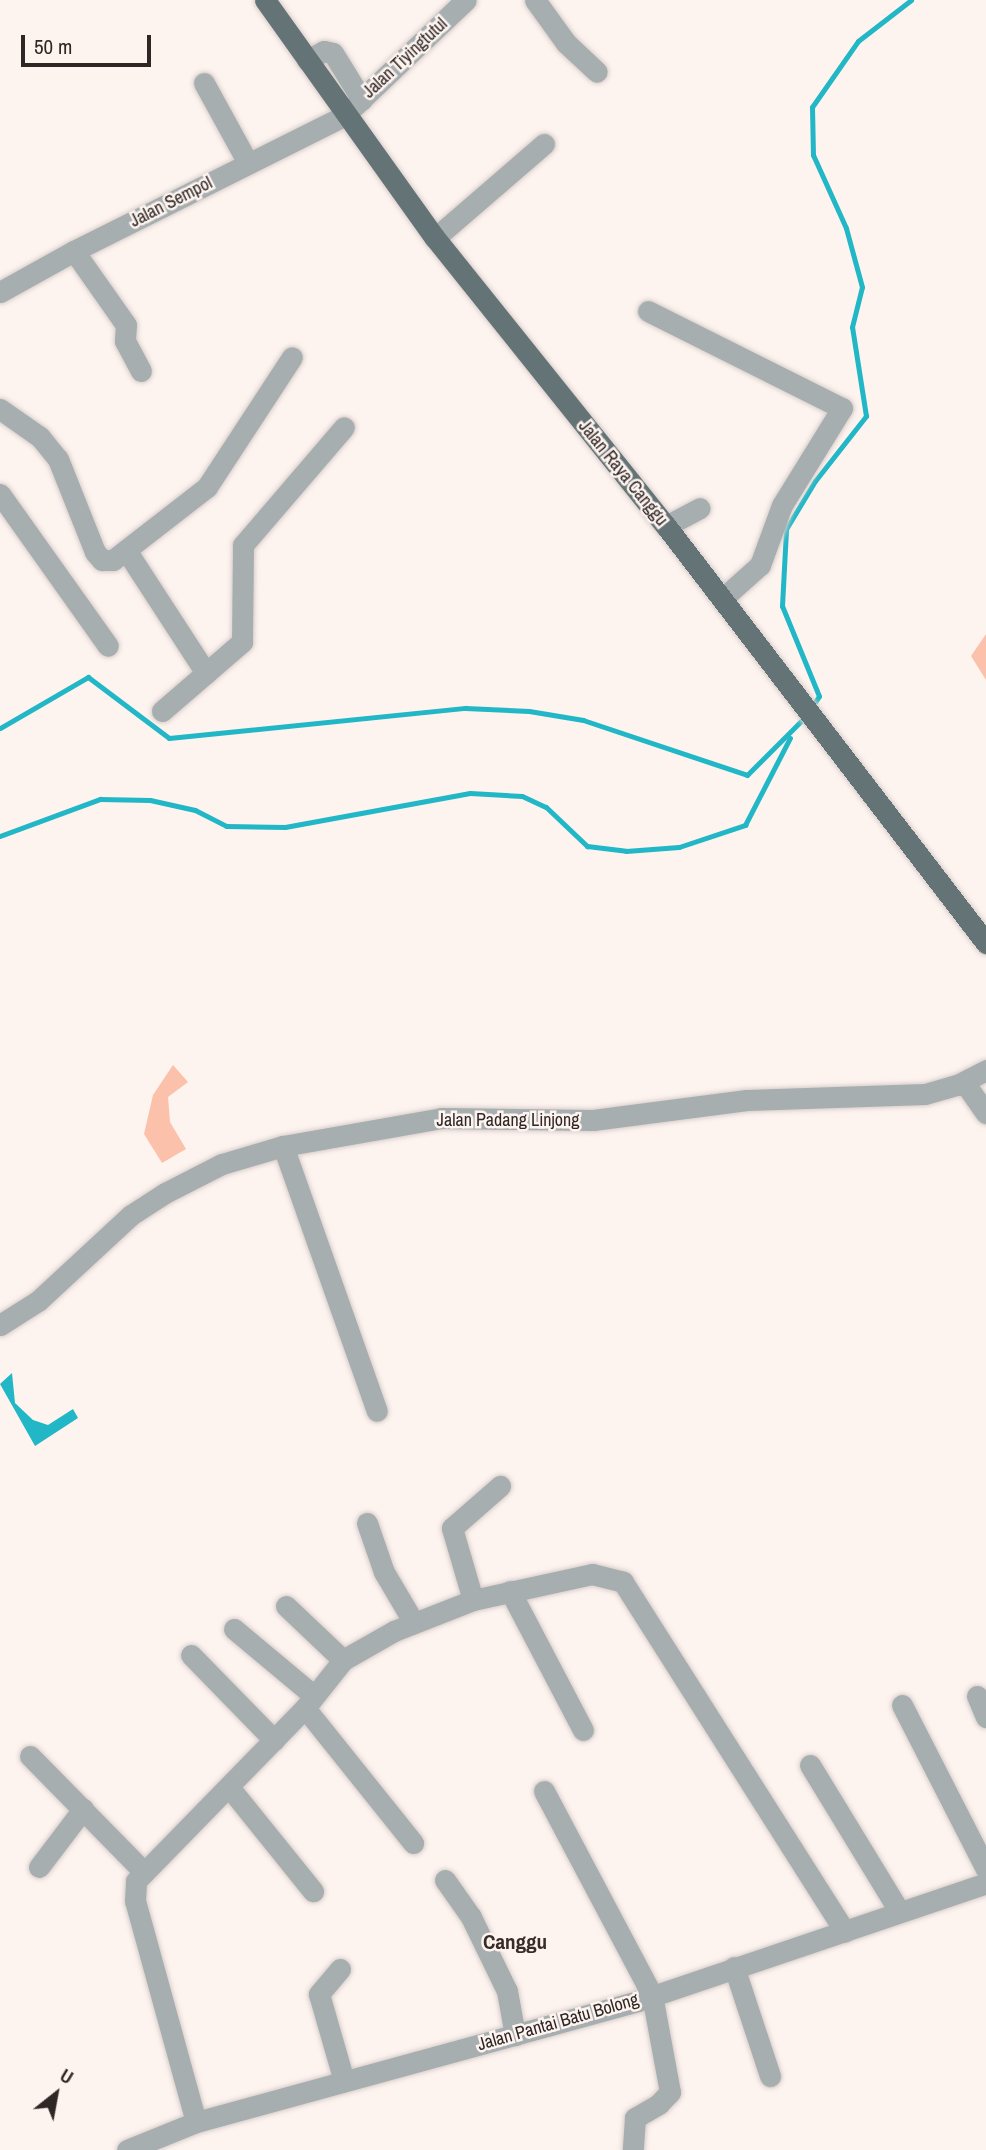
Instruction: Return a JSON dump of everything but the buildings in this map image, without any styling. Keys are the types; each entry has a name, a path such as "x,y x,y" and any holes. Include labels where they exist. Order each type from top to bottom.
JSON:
{"main road":[{"name":"Jalan Raya Canggu","path":"265,0 344,116 435,238 666,526 986,943"}],"street":[{"name":"Jalan Tiyingtutul","path":"344,116 466,0"},
{"path":"535,0 566,43 597,72"},
{"path":"307,60 324,51 333,53 362,100"},
{"path":"204,83 248,163"},
{"name":"Jalan Sempol","path":"0,292 74,251 344,116"},
{"path":"435,238 544,144"},
{"path":"74,251 126,326 125,341 141,371"},
{"path":"648,311 842,408 782,505 760,565 723,599"},
{"path":"0,409 40,437 58,459 102,560 113,560 207,487 292,357"},
{"path":"162,711 242,642 243,545 344,428"},
{"path":"0,494 108,646"},
{"path":"666,526 699,508"},
{"path":"126,550 206,673"},
{"name":"Jalan Padang Linjong","path":"0,1325 38,1301 131,1215 165,1193 222,1164 283,1146 441,1118 593,1121 747,1100 925,1094 964,1082 986,1070"},
{"path":"964,1082 986,1113"},
{"path":"283,1146 377,1411"},
{"path":"473,1600 452,1528 500,1486"},
{"path":"367,1523 384,1572 414,1623"},
{"path":"196,2122 135,1901 136,1881 274,1740 343,1660 414,1623 473,1600 592,1574 623,1582 845,1932"},
{"path":"510,1591 583,1730"},
{"path":"286,1606 343,1660"},
{"path":"234,1629 309,1702 413,1843"},
{"path":"191,1655 274,1740"},
{"path":"977,1696 986,1717"},
{"path":"902,1704 986,1869"},
{"path":"30,1756 144,1871"},
{"path":"810,1765 900,1911"},
{"path":"229,1787 313,1891"},
{"path":"544,1791 652,1995 670,2092 659,2104 635,2118 633,2150"},
{"path":"39,1867 83,1809"},
{"path":"445,1880 471,1917 507,1991 515,2035"},
{"name":"Jalan Pantai Batu Bolong","path":"127,2150 196,2122 652,1995 986,1883"},
{"path":"734,1967 770,2076"},
{"path":"340,1969 318,1994 344,2081"}],"shaded area":[{"path":"986,634 986,680 971,656"},
{"path":"173,1065 188,1082 168,1097 170,1122 186,1149 162,1163 144,1134 153,1095"}],"water":[{"path":"12,1373 15,1403 33,1420 48,1425 73,1409 78,1418 35,1446 0,1384"}],"waterway":[{"path":"811,708 819,696 782,606 786,529 815,481 866,416 852,327 862,287 846,228 813,155 812,107 858,41 911,0"},
{"path":"0,728 88,677 169,738 465,708 529,711 583,720 747,775 805,717"},
{"path":"0,836 100,799 150,800 195,810 226,826 285,827 470,793 522,796 546,807 587,846 626,851 679,847 745,825 790,738"}],"district":[{"name":"Canggu","path":"515,1942"}]}
